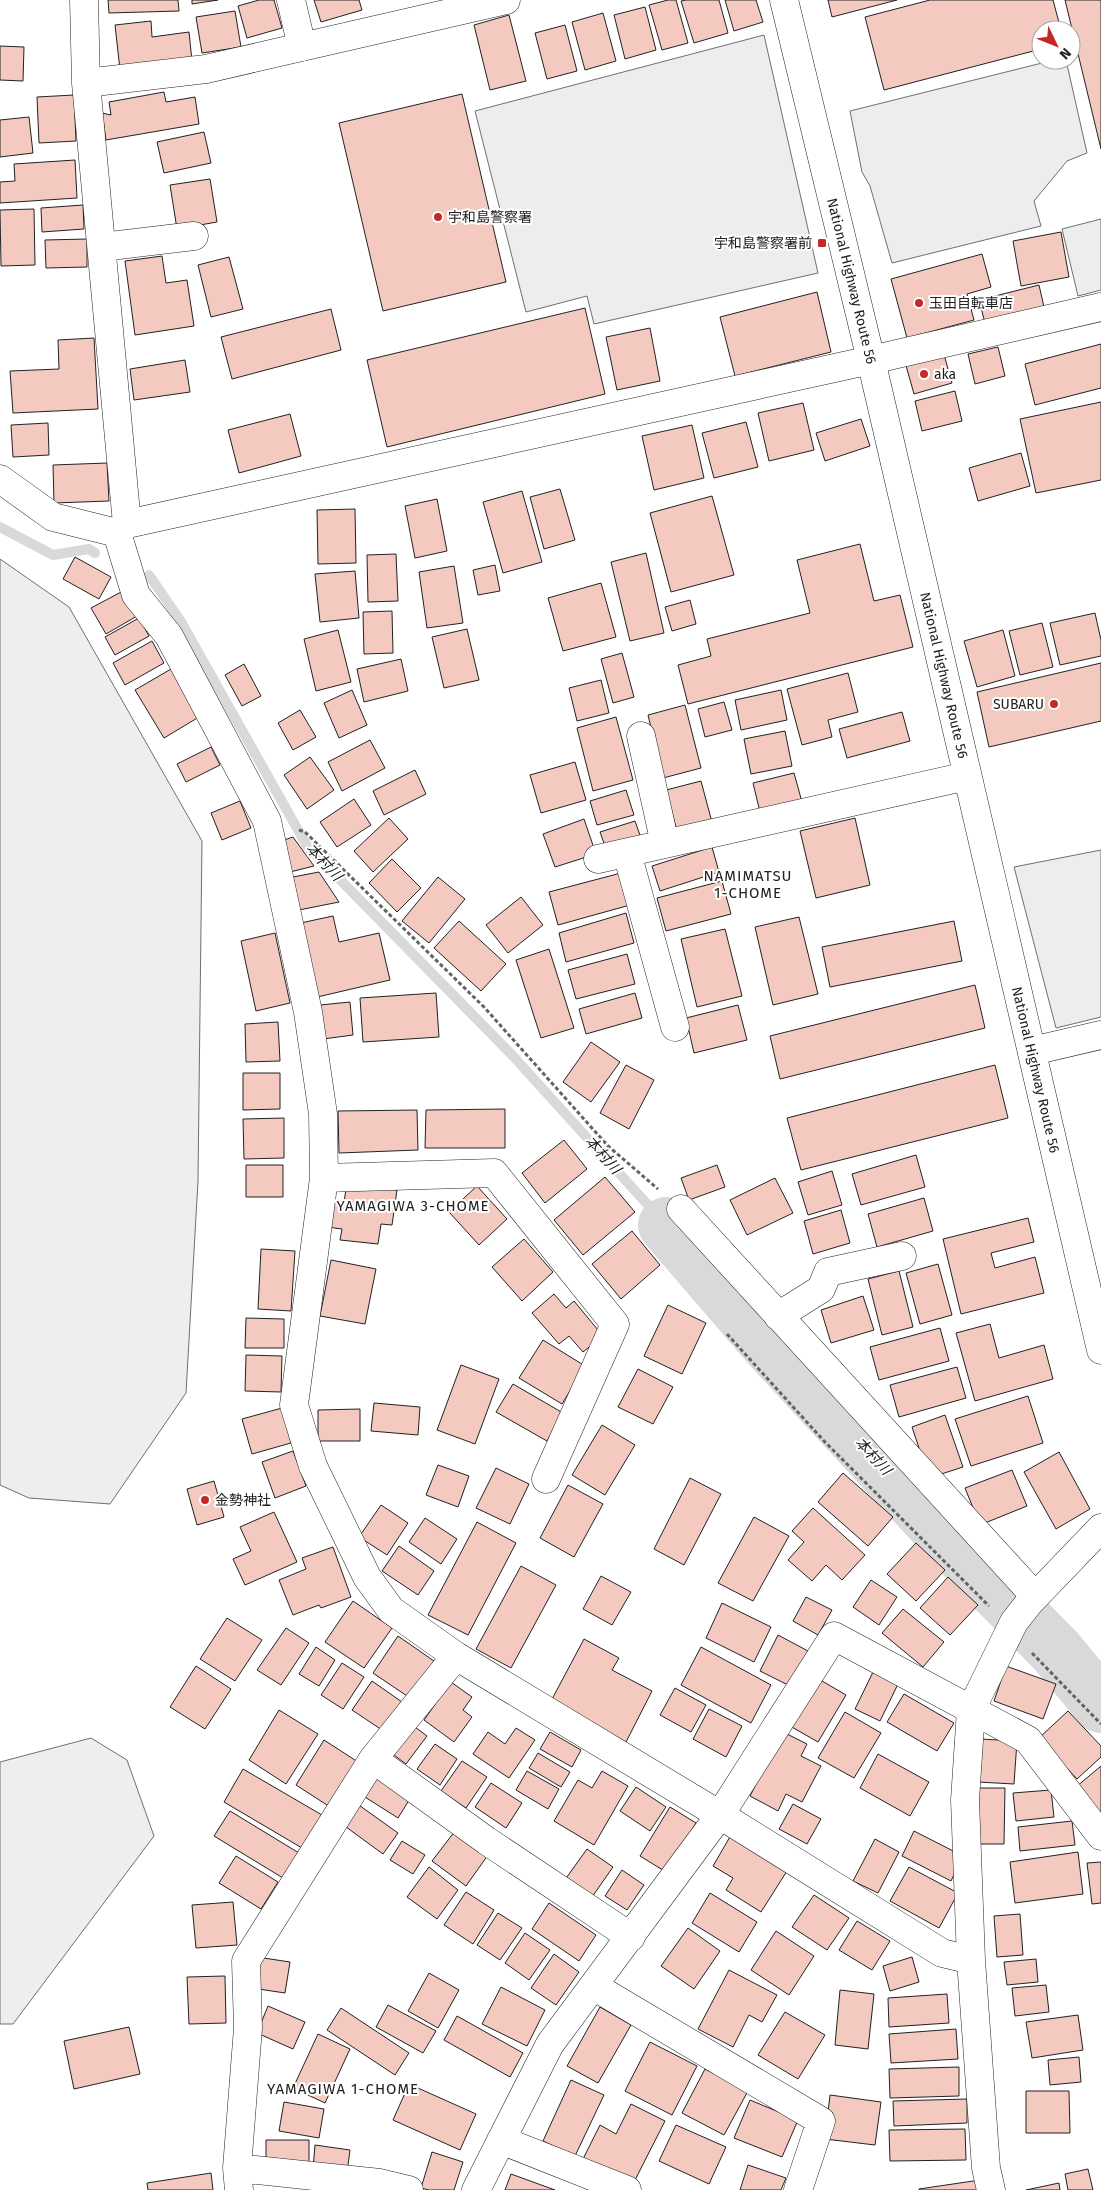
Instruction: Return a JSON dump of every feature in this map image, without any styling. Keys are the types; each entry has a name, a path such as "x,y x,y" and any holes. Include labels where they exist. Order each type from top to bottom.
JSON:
{"main road":[{"path":"84,0 86,83 102,247 122,528 136,595 169,636 267,821 308,1012 322,1114 324,1178 294,1405 313,1466 367,1577 391,1610 456,1656 720,1815 942,1953 971,1960"},
{"path":"291,0 302,47"},
{"path":"86,83 206,69 506,0"},
{"name":"National Highway Route 56","path":"784,0 871,360 1101,1350"},
{"path":"102,247 194,236"},
{"path":"0,479 53,517 122,528 1101,307"},
{"path":"641,736 666,844"},
{"path":"598,859 967,776"},
{"path":"628,853 675,1027"},
{"path":"1032,1051 1101,1035"},
{"path":"324,1178 494,1173 615,1324 546,1479"},
{"path":"681,1210 778,1316 1022,1613"},
{"path":"778,1316 821,1289 828,1272 902,1256"},
{"path":"991,2190 986,2168 971,1960 965,1800 971,1710 1022,1613 1101,1528"},
{"path":"476,2190 550,2044 595,1986 720,1815 834,1636 1028,1740 1101,1836"},
{"path":"409,2190 380,2183 238,2179 248,2028 246,1960 373,1759 456,1656"},
{"path":"373,1759 487,1841 631,1937"},
{"path":"595,1986 821,2121 798,2190"},
{"path":"501,2140 627,2190"}],"path":[{"path":"267,821 305,832 484,1007 608,1146 681,1210"},
{"path":"727,1334 824,1441 999,1616 1022,1613 1101,1724"}],"shaded area":[{"path":"764,35 818,273 594,324 587,296 526,312 475,111"},
{"path":"1031,66 1031,70 1068,70 1087,153 1067,161 1034,201 1041,226 892,263 870,186 862,172 850,111"},
{"path":"1101,219 1101,290 1078,296 1062,229"},
{"path":"0,559 69,607 202,841 198,1181 186,1393 110,1504 29,1498 0,1485"},
{"path":"1101,850 1101,1017 1056,1028 1014,867"},
{"path":"91,1738 127,1760 154,1836 13,2024 0,2024 0,1762"}],"building":[{"path":"108,0 178,0 179,11 109,13"},
{"path":"192,0 218,0 192,4"},
{"path":"259,0 274,0 282,28 247,38 238,6"},
{"path":"314,0 359,0 362,10 321,22"},
{"path":"676,0 688,43 662,50 649,5"},
{"path":"719,0 728,33 694,43 681,1"},
{"path":"725,0 756,0 763,22 734,31"},
{"path":"828,0 897,0 832,17"},
{"path":"930,0 1053,0 1058,20 1031,20 1031,52 884,90 865,17"},
{"path":"1065,0 1101,0 1101,149 1081,66 1081,20 1070,20"},
{"path":"645,7 656,50 625,59 614,15"},
{"path":"235,11 241,47 202,53 196,17"},
{"path":"603,13 616,61 585,70 572,22"},
{"path":"509,15 526,81 490,90 474,25"},
{"path":"151,21 152,37 189,32 192,61 120,70 115,25"},
{"path":"565,25 577,71 547,79 535,33"},
{"path":"0,46 24,47 23,81 0,80"},
{"path":"164,92 166,102 195,97 199,124 106,140 102,113 111,115 109,102"},
{"path":"462,94 506,282 383,311 339,123"},
{"path":"74,95 76,141 39,143 37,97"},
{"path":"29,117 33,153 0,157 0,120"},
{"path":"204,132 211,163 164,173 157,142"},
{"path":"75,160 77,198 0,203 0,182 15,181 14,164"},
{"path":"210,179 217,222 177,229 170,185"},
{"path":"83,205 84,229 42,232 41,208"},
{"path":"34,209 35,265 1,266 0,210"},
{"path":"1061,232 1069,277 1021,286 1013,241"},
{"path":"87,239 87,267 46,268 45,240"},
{"path":"982,254 991,287 967,294 974,320 907,338 891,279"},
{"path":"162,256 166,283 187,280 194,326 135,335 125,261"},
{"path":"229,257 243,309 211,317 198,265"},
{"path":"1039,285 1044,307 985,323 979,300"},
{"path":"817,292 831,352 735,376 720,317"},
{"path":"585,308 605,394 387,447 367,360"},
{"path":"331,309 341,350 232,379 221,337"},
{"path":"650,328 660,381 617,390 606,337"},
{"path":"94,338 98,409 13,413 10,371 59,369 58,340"},
{"path":"1101,344 1101,388 1035,405 1025,364"},
{"path":"998,347 1005,376 975,384 968,354"},
{"path":"943,351 952,383 914,394 905,362"},
{"path":"185,360 190,392 134,400 130,369"},
{"path":"955,391 962,421 922,431 915,401"},
{"path":"1101,402 1101,480 1036,493 1020,419"},
{"path":"803,403 814,450 769,461 758,413"},
{"path":"290,414 301,456 239,473 228,430"},
{"path":"861,419 870,446 825,461 816,433"},
{"path":"746,422 758,467 714,478 702,433"},
{"path":"48,423 49,455 13,457 11,425"},
{"path":"692,425 704,478 654,490 642,436"},
{"path":"1021,453 1030,486 978,501 969,468"},
{"path":"107,463 109,501 54,503 53,465"},
{"path":"560,489 575,540 544,549 530,497"},
{"path":"522,491 542,562 503,573 483,502"},
{"path":"712,496 734,575 671,592 650,513"},
{"path":"437,499 447,551 415,558 405,506"},
{"path":"355,509 356,563 318,564 317,510"},
{"path":"860,544 874,601 900,595 913,647 688,704 678,665 711,656 707,639 810,613 797,560"},
{"path":"646,553 664,633 630,641 611,562"},
{"path":"396,554 398,601 368,602 367,555"},
{"path":"75,557 111,577 99,599 63,579"},
{"path":"495,565 500,591 478,595 473,570"},
{"path":"454,566 463,623 427,628 419,572"},
{"path":"355,571 359,618 320,622 315,574"},
{"path":"601,583 616,637 563,651 548,598"},
{"path":"123,591 137,616 106,634 91,608"},
{"path":"690,600 696,624 672,631 665,607"},
{"path":"392,611 393,653 364,654 363,612"},
{"path":"1095,613 1101,640 1101,656 1060,665 1050,623"},
{"path":"139,618 149,636 115,655 105,637"},
{"path":"1042,623 1053,667 1020,675 1009,631"},
{"path":"467,629 479,680 444,688 432,637"},
{"path":"338,630 351,682 316,691 304,639"},
{"path":"1003,630 1015,676 977,687 964,641"},
{"path":"152,641 164,663 125,685 113,663"},
{"path":"622,653 634,697 613,703 601,659"},
{"path":"401,659 408,691 364,702 357,669"},
{"path":"1101,663 1101,721 989,747 977,692"},
{"path":"244,664 261,696 242,706 225,675"},
{"path":"171,669 199,717 164,738 135,690"},
{"path":"848,673 858,712 828,720 832,737 802,745 787,689"},
{"path":"601,680 609,713 577,721 569,688"},
{"path":"352,690 367,725 339,738 324,703"},
{"path":"781,690 787,720 741,730 735,700"},
{"path":"724,702 732,730 705,737 698,709"},
{"path":"685,705 701,768 663,778 648,715"},
{"path":"300,710 316,737 293,750 278,723"},
{"path":"902,712 910,741 847,758 839,729"},
{"path":"616,717 633,780 593,791 577,728"},
{"path":"785,731 792,766 751,774 744,739"},
{"path":"370,740 385,768 342,791 328,762"},
{"path":"211,747 220,765 186,782 177,764"},
{"path":"310,757 334,790 307,809 284,775"},
{"path":"575,762 586,800 541,813 530,775"},
{"path":"415,770 426,794 384,815 373,791"},
{"path":"794,773 802,802 760,812 753,783"},
{"path":"701,781 713,826 678,835 666,790"},
{"path":"626,790 634,815 597,825 590,801"},
{"path":"354,799 371,825 337,847 320,822"},
{"path":"240,801 251,828 222,840 211,813"},
{"path":"389,818 408,839 373,872 354,851"},
{"path":"855,818 870,885 816,898 800,831"},
{"path":"584,819 596,854 555,867 543,834"},
{"path":"635,821 641,838 606,849 600,832"},
{"path":"293,837 314,866 286,873 278,842"},
{"path":"712,847 719,872 660,891 652,866"},
{"path":"392,859 421,888 397,912 369,883"},
{"path":"319,872 339,902 299,910 293,877"},
{"path":"621,873 630,905 558,925 549,892"},
{"path":"438,877 465,899 429,943 402,921"},
{"path":"722,881 731,914 666,931 657,898"},
{"path":"521,897 543,925 508,953 486,925"},
{"path":"626,913 634,943 566,962 559,933"},
{"path":"333,916 339,942 379,933 390,980 313,998 296,924"},
{"path":"799,917 818,994 773,1005 755,927"},
{"path":"459,921 506,964 481,991 434,948"},
{"path":"954,921 962,961 830,987 822,947"},
{"path":"725,929 742,996 697,1007 681,939"},
{"path":"275,933 290,1003 256,1011 241,941"},
{"path":"549,949 574,1028 541,1038 516,960"},
{"path":"627,954 635,984 576,999 568,970"},
{"path":"975,985 985,1028 780,1079 770,1036"},
{"path":"436,993 439,1037 363,1042 360,998"},
{"path":"635,993 642,1018 586,1034 579,1009"},
{"path":"350,1002 353,1035 323,1039 320,1005"},
{"path":"738,1005 747,1040 694,1053 686,1018"},
{"path":"278,1022 280,1061 246,1062 245,1024"},
{"path":"591,1042 620,1062 591,1102 563,1082"},
{"path":"626,1065 654,1080 629,1129 600,1113"},
{"path":"995,1065 1008,1118 801,1170 787,1118"},
{"path":"243,1073 280,1073 280,1109 243,1110"},
{"path":"505,1109 505,1148 425,1148 426,1110"},
{"path":"417,1110 418,1150 339,1153 338,1111"},
{"path":"284,1118 284,1158 244,1159 243,1119"},
{"path":"564,1140 587,1169 545,1203 522,1173"},
{"path":"916,1155 925,1187 861,1205 852,1174"},
{"path":"246,1165 283,1165 283,1197 246,1197"},
{"path":"717,1165 725,1187 689,1200 681,1178"},
{"path":"832,1171 842,1205 808,1215 798,1182"},
{"path":"605,1177 635,1212 583,1255 554,1220"},
{"path":"775,1178 793,1213 747,1235 730,1200"},
{"path":"347,1183 397,1190 392,1225 381,1224 378,1244 340,1240 342,1229 327,1227 331,1200 344,1202"},
{"path":"477,1186 507,1219 479,1245 449,1212"},
{"path":"924,1198 933,1231 877,1247 868,1214"},
{"path":"841,1210 850,1243 813,1254 804,1221"},
{"path":"1028,1218 1034,1242 991,1253 995,1268 1035,1257 1044,1293 961,1314 943,1239"},
{"path":"632,1231 660,1265 621,1299 592,1264"},
{"path":"524,1239 553,1272 522,1301 492,1267"},
{"path":"261,1249 295,1251 291,1311 258,1309"},
{"path":"331,1260 376,1269 365,1324 320,1316"},
{"path":"938,1264 952,1315 920,1324 906,1273"},
{"path":"899,1271 913,1327 882,1335 868,1279"},
{"path":"554,1294 566,1308 574,1301 603,1336 583,1352 569,1336 559,1344 532,1313"},
{"path":"863,1296 874,1330 831,1343 821,1310"},
{"path":"668,1305 706,1323 682,1374 644,1356"},
{"path":"246,1318 284,1319 284,1348 245,1348"},
{"path":"990,1324 999,1358 1044,1345 1053,1379 975,1401 956,1333"},
{"path":"940,1328 949,1361 879,1380 870,1347"},
{"path":"543,1340 585,1366 562,1404 519,1378"},
{"path":"246,1355 282,1356 281,1392 245,1391"},
{"path":"461,1365 499,1379 475,1444 437,1430"},
{"path":"957,1367 966,1398 899,1417 890,1385"},
{"path":"638,1369 673,1387 653,1424 618,1407"},
{"path":"513,1384 563,1413 547,1441 496,1412"},
{"path":"1028,1396 1043,1443 971,1466 955,1419"},
{"path":"374,1403 420,1407 418,1435 371,1431"},
{"path":"282,1408 291,1443 252,1454 242,1419"},
{"path":"360,1409 360,1441 318,1441 318,1410"},
{"path":"945,1415 963,1467 929,1478 912,1427"},
{"path":"602,1425 635,1445 605,1495 572,1475"},
{"path":"293,1451 306,1486 275,1498 262,1462"},
{"path":"1059,1452 1090,1509 1056,1529 1024,1472"},
{"path":"438,1465 469,1476 458,1507 426,1495"},
{"path":"496,1468 529,1484 510,1524 476,1508"},
{"path":"1012,1470 1027,1506 980,1525 965,1488"},
{"path":"843,1473 893,1517 868,1546 818,1502"},
{"path":"690,1478 721,1494 684,1565 654,1549"},
{"path":"214,1481 224,1517 197,1525 187,1489"},
{"path":"568,1485 603,1504 574,1557 540,1538"},
{"path":"381,1505 408,1523 387,1555 359,1537"},
{"path":"813,1508 865,1555 842,1580 826,1565 812,1581 788,1560 804,1542 792,1531"},
{"path":"274,1512 297,1562 245,1585 233,1559 251,1551 240,1527"},
{"path":"754,1517 789,1536 753,1601 718,1583"},
{"path":"425,1518 457,1539 441,1564 409,1542"},
{"path":"477,1522 516,1543 468,1635 428,1615"},
{"path":"916,1543 945,1570 916,1601 887,1574"},
{"path":"399,1546 434,1571 418,1595 382,1571"},
{"path":"333,1547 351,1597 321,1608 319,1605 293,1615 279,1580 306,1569 302,1558"},
{"path":"521,1566 556,1585 511,1668 476,1649"},
{"path":"601,1576 631,1592 612,1625 583,1609"},
{"path":"948,1577 978,1605 950,1635 920,1608"},
{"path":"871,1580 897,1597 879,1625 853,1607"},
{"path":"806,1597 832,1610 818,1635 793,1621"},
{"path":"353,1601 392,1628 364,1668 325,1642"},
{"path":"722,1603 771,1627 754,1662 706,1638"},
{"path":"903,1609 944,1642 923,1667 882,1633"},
{"path":"227,1618 262,1640 235,1681 200,1659"},
{"path":"286,1628 309,1643 281,1685 257,1670"},
{"path":"778,1635 808,1651 790,1686 760,1671"},
{"path":"398,1636 434,1661 410,1698 373,1673"},
{"path":"584,1639 619,1658 612,1670 652,1691 626,1742 551,1701"},
{"path":"316,1647 335,1660 319,1686 299,1674"},
{"path":"701,1647 771,1685 751,1723 681,1685"},
{"path":"342,1663 364,1677 343,1709 321,1695"},
{"path":"196,1666 231,1689 205,1729 170,1707"},
{"path":"1006,1666 1056,1684 1043,1719 994,1701"},
{"path":"874,1670 899,1682 880,1721 855,1709"},
{"path":"817,1678 846,1695 818,1742 790,1726"},
{"path":"372,1681 402,1702 382,1730 352,1710"},
{"path":"451,1682 472,1697 463,1710 472,1717 454,1742 424,1720"},
{"path":"675,1688 706,1705 691,1732 660,1715"},
{"path":"904,1694 954,1723 937,1751 887,1722"},
{"path":"709,1709 742,1726 726,1757 693,1739"},
{"path":"279,1710 318,1734 286,1784 249,1760"},
{"path":"1068,1711 1101,1746 1101,1757 1077,1779 1039,1738"},
{"path":"845,1712 881,1733 854,1778 818,1758"},
{"path":"411,1724 427,1736 406,1764 390,1752"},
{"path":"516,1728 535,1740 509,1778 473,1754 488,1732 505,1744"},
{"path":"550,1732 581,1750 572,1767 540,1749"},
{"path":"783,1732 807,1744 801,1756 821,1766 802,1802 786,1794 778,1811 750,1796"},
{"path":"980,1739 1017,1741 1014,1784 978,1782"},
{"path":"324,1740 358,1762 330,1807 296,1785"},
{"path":"435,1744 457,1759 440,1785 417,1769"},
{"path":"538,1753 570,1772 561,1787 529,1768"},
{"path":"878,1754 929,1782 910,1816 860,1788"},
{"path":"462,1761 487,1777 466,1808 441,1791"},
{"path":"1101,1766 1101,1816 1076,1787"},
{"path":"243,1769 322,1815 302,1848 224,1802"},
{"path":"527,1771 559,1789 548,1809 516,1790"},
{"path":"602,1771 628,1786 594,1845 554,1821 578,1780 592,1788"},
{"path":"371,1772 411,1797 398,1818 357,1792"},
{"path":"491,1783 522,1803 506,1828 475,1807"},
{"path":"636,1787 666,1807 650,1831 620,1811"},
{"path":"977,1788 1005,1788 1004,1844 976,1844"},
{"path":"1051,1790 1054,1817 1016,1821 1013,1793"},
{"path":"356,1803 398,1833 383,1854 342,1824"},
{"path":"793,1804 821,1819 807,1844 779,1829"},
{"path":"670,1807 696,1823 666,1872 640,1856"},
{"path":"230,1811 299,1853 283,1878 214,1836"},
{"path":"1072,1821 1075,1845 1020,1851 1018,1827"},
{"path":"455,1831 488,1855 466,1886 432,1861"},
{"path":"914,1831 963,1856 951,1881 902,1856"},
{"path":"731,1835 787,1871 761,1912 726,1890 733,1878 713,1866"},
{"path":"875,1839 899,1852 878,1893 853,1881"},
{"path":"402,1841 425,1855 413,1874 390,1860"},
{"path":"587,1849 613,1867 590,1900 564,1881"},
{"path":"1078,1852 1083,1894 1015,1903 1010,1862"},
{"path":"236,1856 278,1882 261,1909 219,1883"},
{"path":"1101,1862 1101,1903 1092,1904 1087,1863"},
{"path":"429,1867 458,1890 437,1919 407,1897"},
{"path":"909,1867 958,1893 939,1928 890,1901"},
{"path":"622,1870 644,1885 627,1910 605,1896"},
{"path":"466,1892 494,1910 473,1944 444,1925"},
{"path":"710,1893 757,1922 739,1952 692,1923"},
{"path":"814,1895 849,1918 827,1950 792,1927"},
{"path":"233,1902 237,1945 196,1948 192,1905"},
{"path":"549,1903 596,1935 579,1961 532,1929"},
{"path":"498,1913 522,1928 500,1960 477,1945"},
{"path":"1020,1914 1023,1955 997,1957 994,1916"},
{"path":"857,1921 890,1941 872,1970 839,1950"},
{"path":"688,1928 720,1951 694,1989 661,1966"},
{"path":"776,1931 814,1956 789,1995 751,1970"},
{"path":"525,1933 550,1950 529,1980 505,1963"},
{"path":"554,1954 579,1972 556,2005 531,1988"},
{"path":"257,1957 290,1962 285,1993 252,1988"},
{"path":"912,1957 919,1982 890,1991 883,1966"},
{"path":"1036,1959 1038,1982 1007,1985 1004,1962"},
{"path":"729,1970 777,1995 762,2022 749,2015 733,2047 698,2029"},
{"path":"429,1973 459,1990 438,2028 408,2011"},
{"path":"225,1976 226,2023 189,2024 187,1977"},
{"path":"1046,1985 1049,2012 1015,2016 1012,1988"},
{"path":"501,1987 545,2010 527,2046 482,2024"},
{"path":"840,1990 874,1994 868,2049 835,2045"},
{"path":"947,1994 949,2023 889,2027 888,1998"},
{"path":"388,2005 436,2031 423,2053 376,2027"},
{"path":"268,2006 305,2022 293,2049 257,2033"},
{"path":"600,2007 631,2025 598,2083 567,2066"},
{"path":"341,2008 409,2053 395,2075 327,2030"},
{"path":"785,2012 825,2035 798,2079 758,2055"},
{"path":"1078,2015 1083,2050 1032,2058 1026,2022"},
{"path":"457,2016 523,2053 510,2077 444,2040"},
{"path":"129,2027 140,2074 74,2089 64,2041"},
{"path":"956,2029 958,2059 891,2063 889,2034"},
{"path":"318,2034 350,2049 325,2103 293,2088"},
{"path":"650,2042 697,2066 672,2115 625,2091"},
{"path":"1079,2057 1081,2082 1050,2085 1048,2060"},
{"path":"959,2067 959,2096 890,2098 889,2069"},
{"path":"705,2069 748,2091 724,2135 682,2113"},
{"path":"571,2080 604,2095 575,2156 543,2141"},
{"path":"409,2084 476,2114 460,2150 393,2120"},
{"path":"1026,2091 1069,2091 1070,2133 1026,2133"},
{"path":"830,2095 881,2102 875,2145 825,2139"},
{"path":"967,2099 967,2123 894,2126 893,2101"},
{"path":"750,2100 798,2120 782,2157 734,2138"},
{"path":"284,2102 324,2109 319,2138 279,2131"},
{"path":"631,2104 665,2121 633,2184 583,2159 600,2125 616,2134"},
{"path":"676,2125 726,2147 709,2184 659,2161"},
{"path":"965,2129 966,2160 890,2161 889,2130"},
{"path":"266,2140 309,2140 309,2167 266,2168"},
{"path":"315,2145 350,2150 347,2173 313,2169"},
{"path":"432,2152 463,2162 454,2190 429,2190 421,2188"},
{"path":"748,2165 786,2178 781,2190 740,2190"},
{"path":"1088,2169 1093,2190 1068,2190 1065,2174"},
{"path":"211,2173 213,2190 148,2190 147,2183"},
{"path":"511,2174 555,2190 505,2190"},
{"path":"980,2180 981,2190 919,2190 919,2189"},
{"path":"1059,2183 1060,2190 1026,2190"}],"waterway":[{"name":"本村川","path":"0,527 53,555 89,549 95,553"},
{"name":"本村川","path":"149,575 180,620 307,846 513,1056 666,1225"},
{"name":"本村川","path":"666,1225 770,1346 987,1581 1056,1651 1101,1705"}],"place":[{"name":"宇和島警察署","path":"438,217"},
{"name":"宇和島警察署前","path":"822,243"},
{"name":"玉田自転車店","path":"919,303"},
{"name":"aka","path":"924,374"},
{"name":"SUBARU","path":"1054,704"},
{"name":"金勢神社","path":"205,1500"}],"district":[{"name":"NAMIMATSU 1-CHOME","path":"748,884"},
{"name":"YAMAGIWA 3-CHOME","path":"413,1206"},
{"name":"YAMAGIWA 1-CHOME","path":"343,2089"}]}
